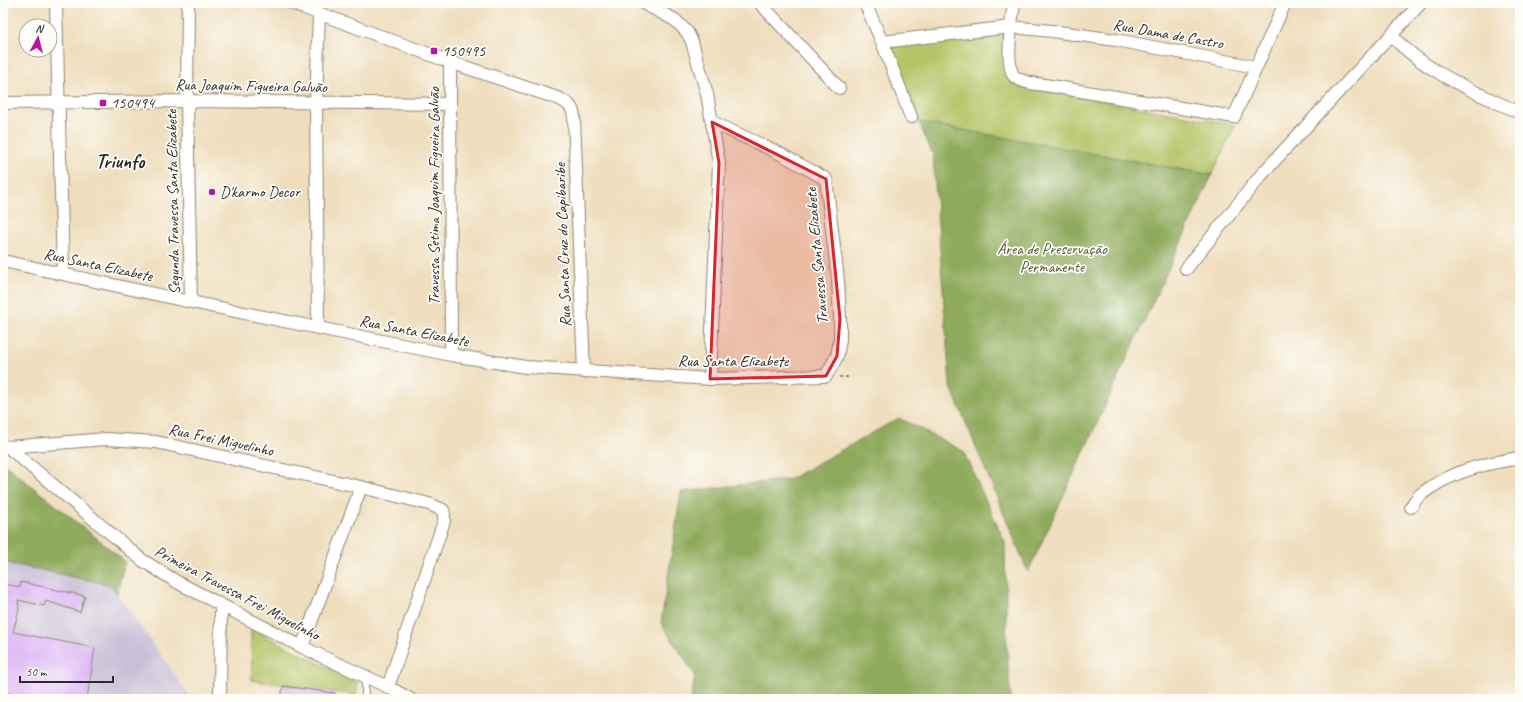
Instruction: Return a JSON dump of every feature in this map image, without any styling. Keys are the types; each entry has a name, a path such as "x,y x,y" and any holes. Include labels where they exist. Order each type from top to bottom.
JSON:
{"street":[{"path":"56,3 63,273"},
{"name":"Segunda Travessa Santa Elizabete","path":"188,3 191,302"},
{"path":"291,3 450,62"},
{"path":"643,3 675,20 687,32 692,42 707,94 712,122 719,163 710,379"},
{"path":"760,3 839,88"},
{"path":"865,3 911,117"},
{"path":"1014,3 1011,27 1010,67 1013,76 1020,80 1045,86 1234,117 1285,3"},
{"path":"1186,269 1262,174 1421,3"},
{"path":"318,328 316,103 319,13"},
{"name":"Rua Dama de Castro","path":"882,42 1011,27 1116,40 1256,67"},
{"path":"1391,35 1417,60 1456,82 1520,113"},
{"name":"Travessa Setima Joaquim Figueira Galvão","path":"450,62 451,355"},
{"name":"Rua Santa Cruz do Capibaribe","path":"450,62 560,99 569,104 573,109 584,372"},
{"name":"Rua Joaquim Figueira Galvão","path":"3,103 188,101 450,104"},
{"name":"Travessa Santa Elizabete","path":"712,122 781,154 826,179 838,280 840,319 840,340 837,356 826,376"},
{"name":"Rua Santa Elizabete","path":"3,261 191,302 451,355 526,367 584,372 710,379 826,376"},
{"name":"Rua Frei Miguelinho","path":"6,447 106,439 156,442 361,487 429,504 443,510 444,521 388,687"},
{"name":"Primeira Travessa Frei Miguelinho","path":"6,447 142,560 177,582 302,647 388,687 410,699"},
{"path":"1411,507 1419,496 1452,475 1494,462 1520,458"},
{"path":"302,647 361,487"},
{"path":"220,699 222,605"}],"lane":[{"path":"365,676 365,699"}],"highlighted area":[{"path":"712,122 826,179 840,319 837,356 826,376 710,379 719,163"}],"shaded area":[{"path":"3,560 111,585 192,699 3,699"}],"green space":[{"path":"1006,32 1008,78 1012,83 1018,86 1235,125 1212,175 919,122 889,47"},
{"name":"Área de Preservação Permanente","path":"919,122 1212,175 1028,572 950,385 933,156"},
{"path":"899,418 963,451 1005,542 1007,653 1011,699 691,699 695,675 661,623 681,492 790,479"},
{"path":"3,463 125,561 117,594 111,585 3,562"},
{"path":"251,629 358,683 356,695 252,680"}],"building":[{"path":"21,582 85,596 80,612 46,601 44,606 18,600 19,609 13,632 95,648 87,699 34,699 3,692 3,630 6,608 3,607 3,584 20,587"},
{"path":"283,686 335,693 335,699 281,699"}],"place":[{"name":"150495","path":"434,51"},
{"name":"150494","path":"103,103"},
{"name":"D'karmo Decor","path":"212,192"}],"district":[{"name":"Triunfo","path":"120,161"}]}
